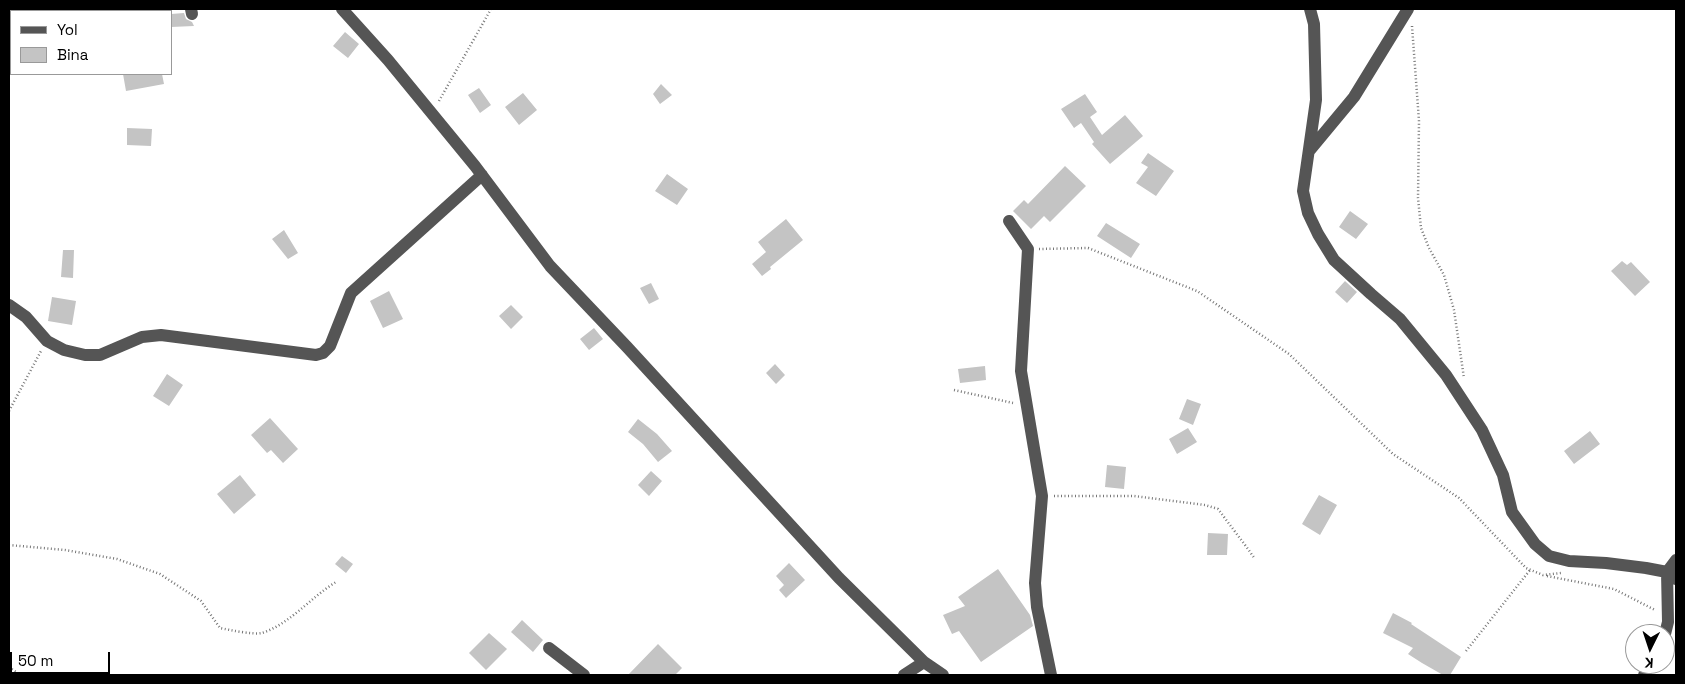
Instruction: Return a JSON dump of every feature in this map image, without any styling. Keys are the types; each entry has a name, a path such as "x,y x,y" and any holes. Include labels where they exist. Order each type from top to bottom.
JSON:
{"street":[{"path":"342,9 432,113 482,175 550,266 839,578 924,662 944,675"},
{"path":"1310,9 1314,24 1316,100 1303,191 1305,202 1318,234 1334,260 1400,319 1446,376 1482,430 1504,475 1512,512 1535,544 1549,556 1569,561 1606,562 1671,575"},
{"path":"1310,150 1354,97 1410,14"},
{"path":"9,305 26,318 47,341 64,350 85,355 100,355 142,337 161,335 316,355 323,354 330,346 351,293 482,175"},
{"path":"1009,221 1028,249 1021,371 1042,496 1035,583 1037,606 1051,675"},
{"path":"1667,624 1671,575 1676,560"},
{"path":"549,648 584,675"},
{"path":"904,675 924,662"}],"path":[{"path":"432,113 491,9"},
{"path":"1410,14 1419,120 1418,198 1421,228 1429,248 1444,275 1454,310 1464,379"},
{"path":"1028,249 1088,248 1198,291 1289,354 1393,454 1459,498 1526,568 1543,575 1614,589 1668,617"},
{"path":"9,411 47,341"},
{"path":"954,390 1027,406"},
{"path":"1042,496 1134,496 1205,505 1218,510 1255,559"},
{"path":"9,546 65,550 117,559 160,574 201,601 220,628 235,631 261,633 291,617 336,582"},
{"path":"1543,575 1569,572 1569,561"},
{"path":"1466,651 1530,570"},
{"path":"9,667 20,675"}],"building":[{"path":"184,13 186,19 192,22 194,26 172,27 172,14"},
{"path":"345,32 359,44 348,58 333,46"},
{"path":"123,75 162,75 164,84 126,91"},
{"path":"661,84 672,95 660,104 653,94"},
{"path":"479,88 491,105 480,113 468,95"},
{"path":"523,93 537,110 519,125 505,107"},
{"path":"1085,94 1097,112 1090,117 1102,135 1125,115 1143,136 1110,164 1092,144 1094,142 1081,123 1074,128 1061,109"},
{"path":"127,128 152,129 151,146 127,145"},
{"path":"1148,153 1174,171 1156,196 1136,183 1148,167 1141,163"},
{"path":"1065,166 1086,186 1050,222 1044,216 1031,229 1013,211 1024,200 1028,204"},
{"path":"667,174 688,189 677,205 655,191"},
{"path":"1350,211 1368,224 1356,239 1339,227"},
{"path":"786,219 803,240 762,276 752,264 766,252 758,242"},
{"path":"1106,223 1140,244 1131,258 1097,236"},
{"path":"284,230 298,253 288,259 272,239"},
{"path":"63,250 74,250 73,278 61,277"},
{"path":"1622,261 1627,265 1631,262 1650,282 1635,296 1611,271"},
{"path":"1345,281 1357,292 1347,303 1335,292"},
{"path":"651,283 659,299 649,304 640,288"},
{"path":"389,291 403,319 383,328 370,301"},
{"path":"52,297 76,301 72,325 48,321"},
{"path":"511,305 523,317 511,329 499,316"},
{"path":"594,328 603,339 589,350 580,339"},
{"path":"775,364 785,375 776,384 766,373"},
{"path":"985,366 986,380 960,383 958,369"},
{"path":"167,374 183,385 169,406 153,396"},
{"path":"1187,399 1201,404 1193,425 1179,419"},
{"path":"270,418 298,449 283,463 271,450 267,453 251,435"},
{"path":"638,419 657,434 672,451 658,462 643,444 628,432"},
{"path":"1188,428 1197,442 1177,454 1169,439"},
{"path":"1590,431 1600,444 1574,464 1564,451"},
{"path":"1107,465 1126,467 1124,489 1105,487"},
{"path":"651,471 662,481 649,496 638,485"},
{"path":"240,475 256,495 234,514 217,494"},
{"path":"1319,495 1337,505 1320,535 1302,524"},
{"path":"1208,533 1228,534 1227,555 1207,555"},
{"path":"342,556 353,564 346,573 335,564"},
{"path":"789,563 805,580 786,598 779,590 784,585 776,576"},
{"path":"998,569 1030,615 1033,626 981,662 959,631 952,634 943,615 965,606 958,597"},
{"path":"1393,613 1412,623 1461,657 1450,675 1443,675 1422,663 1408,654 1413,648 1383,633"},
{"path":"522,620 543,640 533,652 511,632"},
{"path":"489,633 507,649 486,670 469,653"},
{"path":"658,644 682,668 675,675 628,675"}]}
